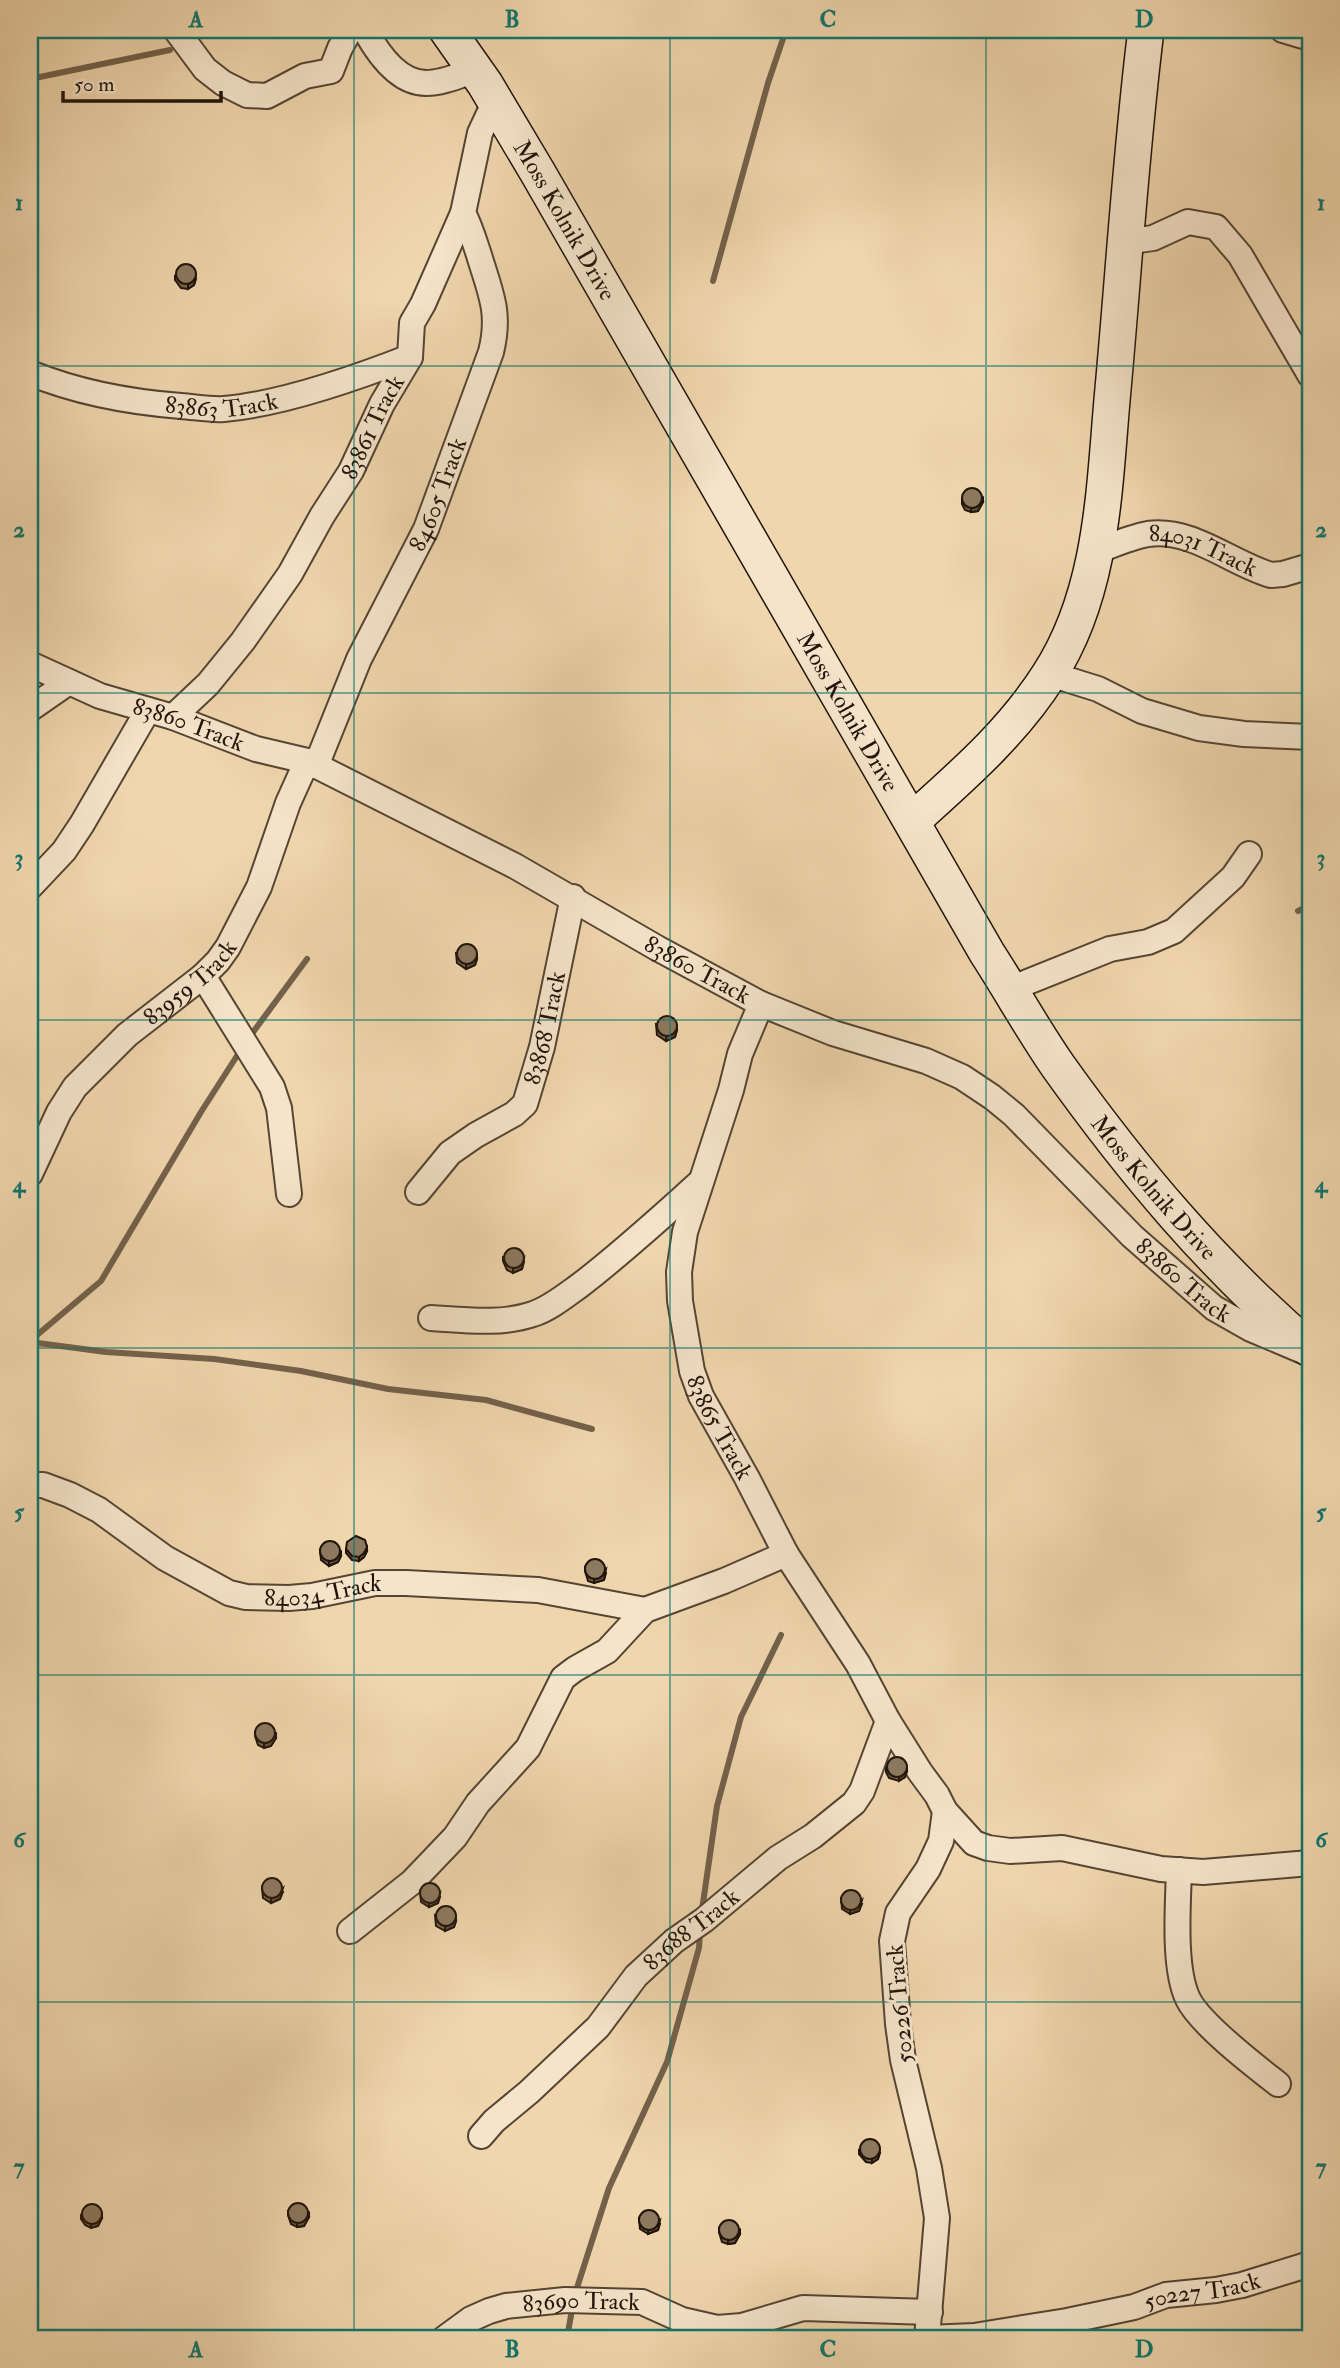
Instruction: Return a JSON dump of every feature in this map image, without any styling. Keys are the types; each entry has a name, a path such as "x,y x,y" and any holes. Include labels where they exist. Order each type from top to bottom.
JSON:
{"main road":[{"name":"Moss Kolnik Drive","path":"447,30 495,101 1010,989 1057,1064 1144,1181 1186,1230 1310,1349"},
{"path":"912,821 968,772 997,742 1021,715 1050,674 1071,634 1097,551 1106,481 1125,242 1146,30"}],"street":[{"path":"176,30 212,75 235,90 260,97 278,91 305,76 331,71 350,30"},
{"path":"365,30 379,53 400,73 412,80 425,83 438,81 476,70"},
{"path":"1283,30 1310,38"},
{"name":"83861 Track","path":"173,717 227,663 290,574 351,471 383,404 410,356 412,323 463,213 480,133 495,101"},
{"name":"84605 Track","path":"312,763 359,659 426,529 494,338 496,314 491,288 463,213"},
{"path":"1125,242 1153,238 1188,222 1216,227 1240,255 1310,375"},
{"name":"83863 Track","path":"30,373 102,396 222,409 262,402 339,382 410,356"},
{"name":"84031 Track","path":"1097,551 1157,533 1198,542 1271,575 1310,566"},
{"name":"83860 Track","path":"30,664 100,696 173,717 256,749 312,763 478,846 761,1004 833,1033 926,1061 962,1077 1014,1115 1132,1236 1214,1308 1251,1329 1310,1354"},
{"path":"1050,674 1098,689 1142,711 1199,728 1244,734 1310,737"},
{"path":"30,722 38,703 69,682"},
{"path":"30,887 64,851 82,824 148,710"},
{"name":"83959 Track","path":"30,1174 59,1112 75,1087 127,1035 203,976 218,961 260,887 288,803 312,763"},
{"path":"1010,989 1110,949 1149,942 1174,931 1233,877 1249,854"},
{"name":"83868 Track","path":"418,1192 450,1153 514,1114 525,1104 542,1047 573,897"},
{"path":"203,976 272,1087 279,1108 289,1194"},
{"name":"83865 Track","path":"761,1004 740,1054 685,1232 679,1272 682,1320 692,1371 701,1396 786,1554 858,1664 888,1721 945,1811"},
{"path":"430,1318 506,1320 534,1314 562,1298 612,1261 700,1182"},
{"name":"84034 Track","path":"30,1485 56,1489 80,1500 99,1510 146,1547 229,1593 246,1597 289,1598 375,1583 406,1583 538,1590 645,1610"},
{"path":"350,1931 412,1882 455,1837 478,1803 528,1748 563,1678 607,1651 645,1610 724,1581 786,1554"},
{"name":"83688 Track","path":"481,2136 494,2121 598,2027 636,1976 674,1941 704,1920 778,1858 813,1836 854,1803 862,1791 888,1721"},
{"path":"945,1811 974,1843 988,1848 1010,1851 1062,1848 1161,1869 1203,1872 1310,1863"},
{"name":"50226 Track","path":"927,2338 937,2218 898,2024 892,1941 898,1913 928,1869 941,1841 945,1811"},
{"path":"1178,1870 1177,1925 1184,1988 1188,2000 1247,2060 1278,2084"},
{"name":"50227 Track","path":"927,2338 974,2336 1067,2321 1134,2307 1166,2295 1242,2285 1310,2264"},
{"name":"83690 Track","path":"445,2338 471,2319 489,2311 506,2306 565,2300 642,2302 682,2320 718,2328 742,2326 803,2308 930,2312"}],"building":[{"path":"186,264 193,267 196,274 193,281 186,284 179,281 176,274 179,267"},
{"path":"972,488 979,491 982,498 979,505 972,508 965,505 962,498 965,491"},
{"path":"467,944 474,947 477,954 474,961 467,964 460,961 457,954 460,947"},
{"path":"667,1016 674,1019 677,1026 674,1033 667,1036 660,1033 657,1026 660,1019"},
{"path":"514,1248 521,1251 524,1258 521,1265 514,1268 507,1265 504,1258 507,1251"},
{"path":"356,1536 365,1540 367,1547 359,1557 352,1556 346,1549 347,1542"},
{"path":"330,1541 337,1544 340,1551 337,1558 330,1561 323,1558 320,1551 323,1544"},
{"path":"595,1559 602,1562 605,1569 602,1576 595,1579 588,1576 585,1569 588,1562"},
{"path":"265,1723 272,1726 275,1733 272,1740 265,1743 258,1740 255,1733 258,1726"},
{"path":"897,1757 904,1760 907,1767 904,1774 897,1777 890,1774 887,1767 890,1760"},
{"path":"272,1878 279,1881 282,1888 279,1895 272,1898 265,1895 262,1888 265,1881"},
{"path":"430,1883 437,1886 440,1893 437,1900 430,1903 423,1900 420,1893 423,1886"},
{"path":"851,1890 858,1893 861,1900 858,1907 851,1910 844,1907 841,1900 844,1893"},
{"path":"446,1906 453,1909 456,1916 453,1923 446,1926 439,1923 436,1916 439,1909"},
{"path":"870,2139 877,2142 880,2149 877,2156 870,2159 863,2156 860,2149 863,2142"},
{"path":"298,2203 305,2206 308,2213 305,2220 298,2223 291,2220 288,2213 291,2206"},
{"path":"92,2204 99,2207 102,2214 99,2221 92,2224 85,2221 82,2214 85,2207"},
{"path":"649,2210 656,2213 659,2220 656,2227 649,2230 642,2227 639,2220 642,2213"},
{"path":"729,2220 736,2223 739,2230 736,2237 729,2240 722,2237 719,2230 722,2223"}],"waterway":[{"path":"713,281 768,83 786,30"},
{"path":"30,79 170,50"},
{"path":"1298,911 1310,905"},
{"path":"248,1039 307,959"},
{"path":"30,1341 101,1281 242,1048"},
{"path":"30,1342 106,1352 214,1359 301,1371 388,1389 486,1400 592,1429"},
{"path":"702,1910 717,1806 741,1717 781,1635"},
{"path":"575,2294 609,2188 667,2062 699,1948 700,1932"},
{"path":"567,2338 573,2304"}]}
